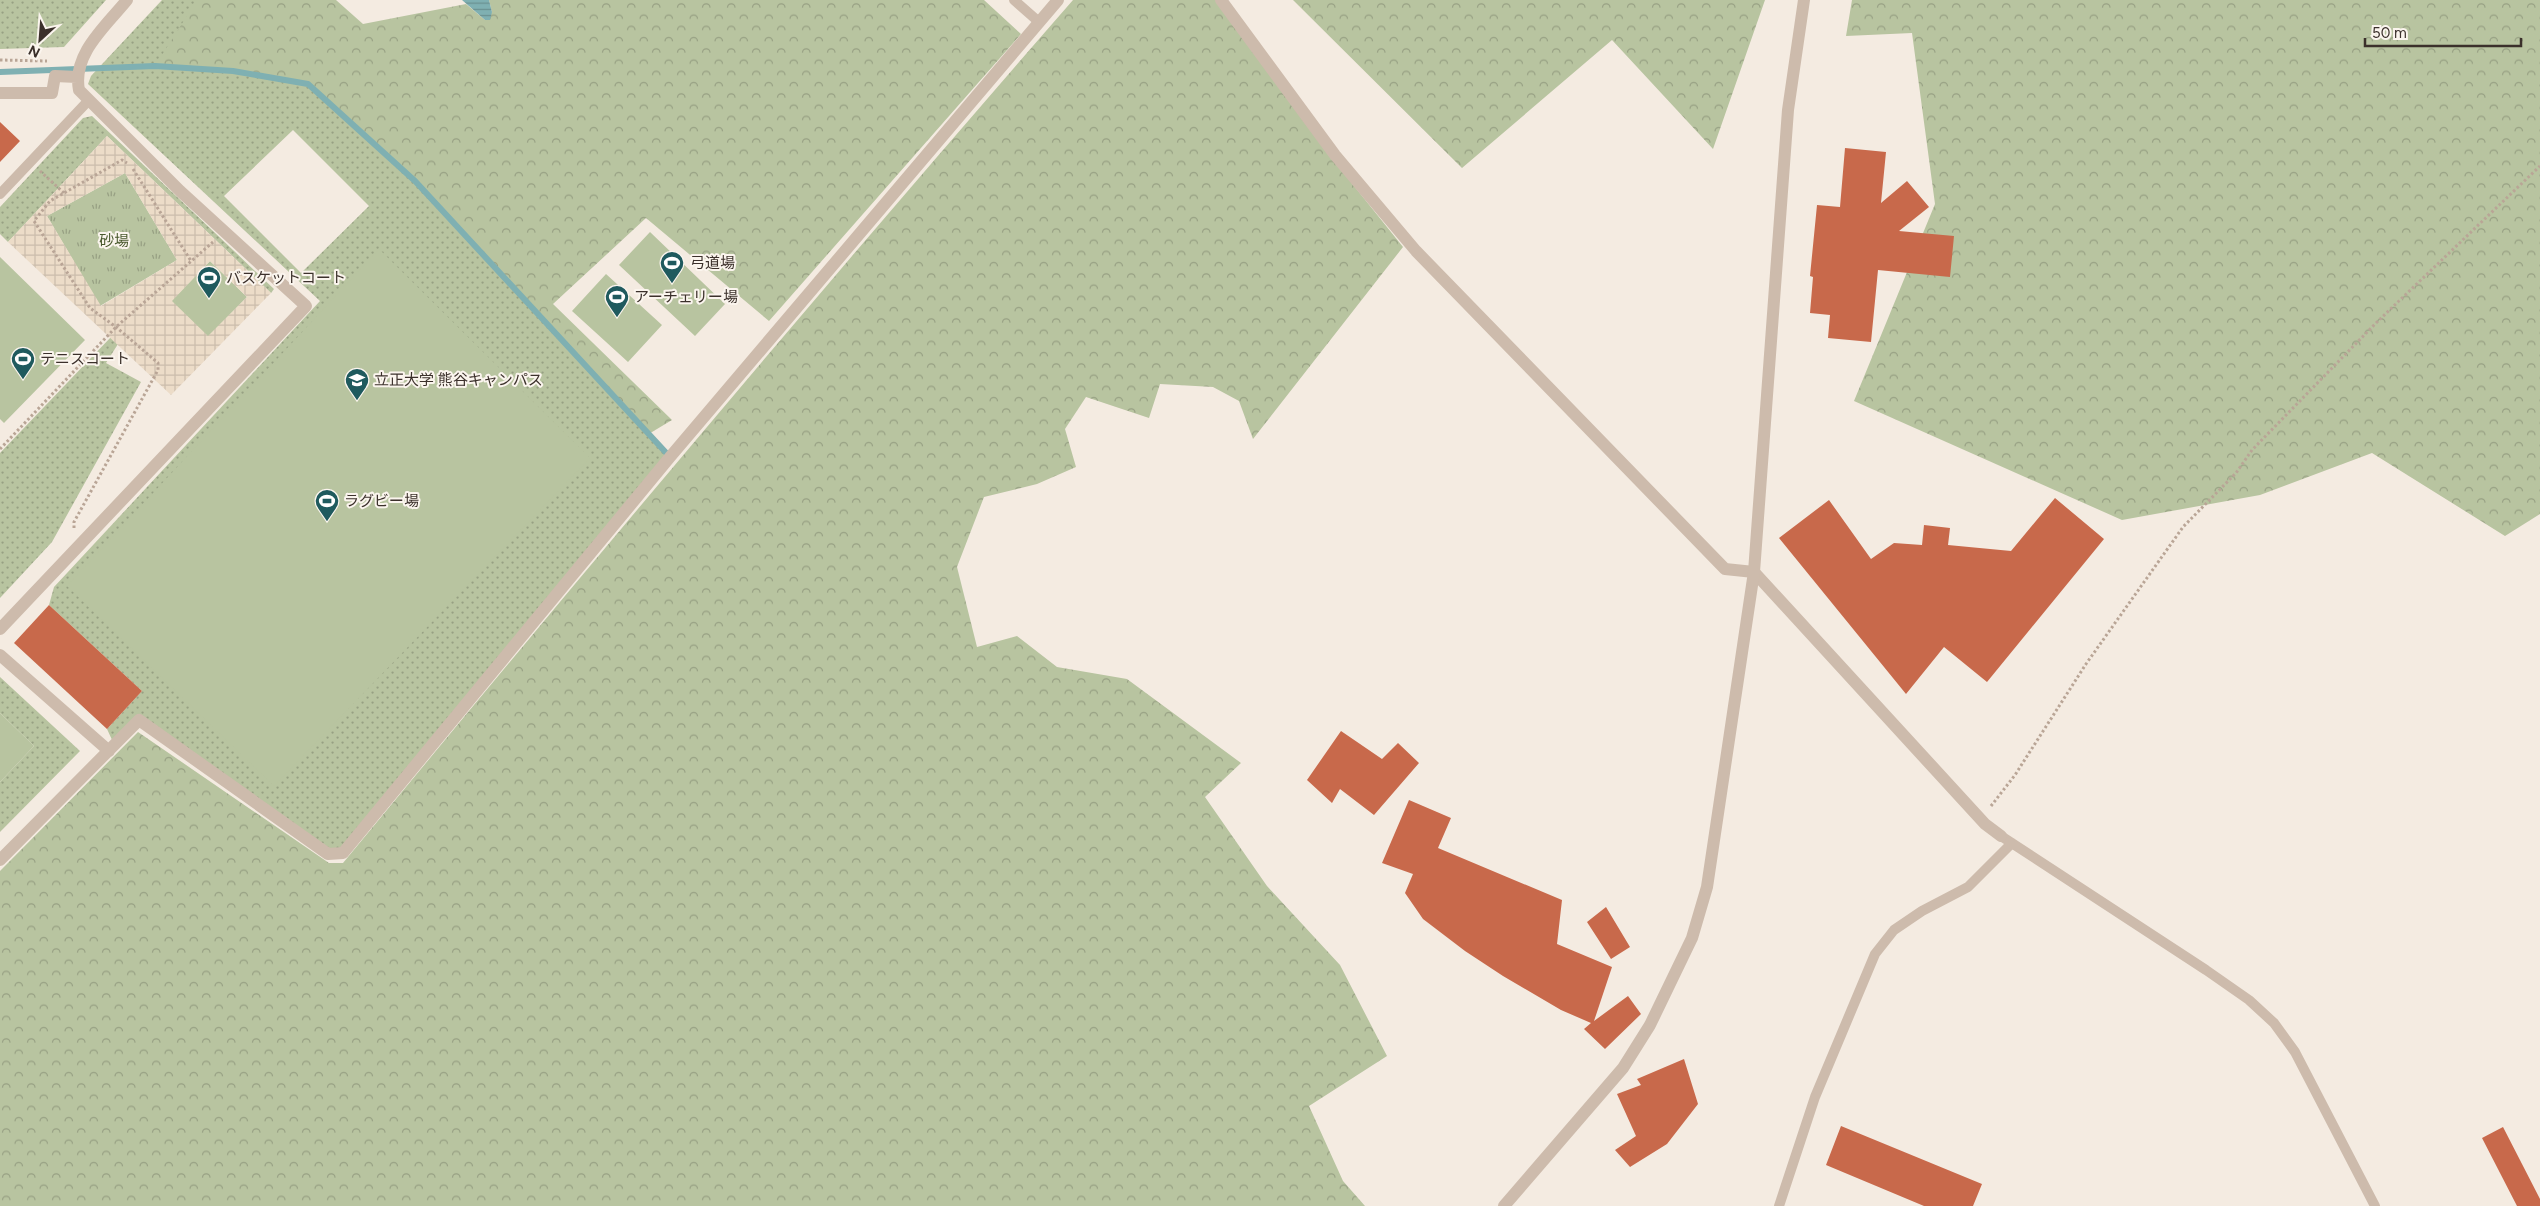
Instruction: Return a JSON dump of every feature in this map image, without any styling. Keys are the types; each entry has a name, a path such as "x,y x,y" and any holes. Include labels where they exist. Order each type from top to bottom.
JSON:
{"street":[{"path":"0,629 306,306 180,191 79,90 77,77 80,61 88,48 127,0"},
{"path":"0,860 139,720 328,854 342,853 670,457 1058,0"},
{"path":"1221,0 1335,155 1416,251 1726,569 1754,572 1982,820 2001,836"},
{"path":"1504,1206 1623,1068 1650,1025 1692,938 1707,887 1754,572 1788,110 1804,0"},
{"path":"0,93 52,93 55,76 77,77"},
{"path":"0,655 110,751"}],"lane":[{"path":"1014,0 1039,22"},
{"path":"0,194 89,100"},
{"path":"2001,836 2206,970 2249,1000 2274,1023 2295,1052 2375,1206"},
{"path":"1779,1206 1815,1097 1875,954 1894,930 1922,911 1968,887 2012,843"}],"path":[{"path":"0,60 80,61"},
{"path":"71,553 74,522 158,370 158,363 116,327 90,308 34,221 50,200 122,160 130,165 191,261"},
{"path":"30,162 64,193"},
{"path":"1982,820 2007,782 2015,775 2086,664 2183,527 2236,473 2252,450 2364,335 2540,166"},
{"path":"0,449 116,327 224,232"}],"green space":[{"path":"0,0 106,0 64,47 0,49"},
{"path":"162,0 197,0 233,71 308,84 415,181 666,454 341,850 329,851 139,716 113,742 107,729 142,691 49,605 54,587 320,301 88,84 91,76","holes":["293,130 369,206 301,273 224,196"]},
{"path":"197,0 336,0 363,24 466,4 485,20 492,12 489,0 984,0 1021,34 769,321 646,218 553,304 672,420 647,435 415,181 308,84 233,71 155,66"},
{"path":"1073,0 1216,0 1330,156 1403,247 1253,439 1239,401 1213,387 1160,384 1149,418 1086,397 1065,429 1076,467 1037,484 984,497 957,567 977,647 1017,636 1057,667 1127,679 1241,763 1205,797 1267,886 1340,965 1387,1056 1309,1106 1343,1181 1365,1206 0,1206 0,871 138,732 329,863 343,863 705,429"},
{"path":"1293,0 1765,0 1713,149 1612,40 1462,168"},
{"path":"1852,0 2540,0 2540,514 2505,536 2372,453 2260,495 2122,520 1854,401 1935,204 1912,33 1846,36"},
{"path":"92,116 274,289 271,293 107,136 8,242 0,234 0,207 83,118"},
{"name":"砂場","path":"125,173 177,260 100,306 47,216"},
{"name":"弓道場","path":"650,232 725,304 695,336 619,265"},
{"name":"ラグビー場","path":"379,249 590,458 274,786 67,586"},
{"name":"テニスコート","path":"0,257 85,340 4,423 0,419"},
{"name":"バスケットコート","path":"210,261 247,297 208,337 171,301"},
{"name":"アーチェリー場","path":"606,274 662,325 628,362 572,311"},
{"path":"111,337 118,344 106,363 141,382 52,542 0,598 0,453"},
{"path":"0,677 80,751 0,832 0,782 34,746 0,713"},
{"path":"0,713 34,746 0,782"}],"shaded area":[{"path":"107,136 271,293 171,395 8,242","holes":["125,173 177,260 101,306 47,216","210,261 247,297 208,336 172,301"]}],"water":[{"path":"462,0 489,0 492,12 490,20 485,20"}],"building":[{"path":"0,122 20,141 0,162"},
{"path":"1845,148 1886,152 1881,203 1907,181 1929,207 1899,231 1954,236 1950,277 1878,270 1871,342 1828,338 1830,315 1810,313 1813,277 1810,276 1817,205 1840,207"},
{"path":"2055,498 2104,539 1987,682 1944,647 1906,694 1779,538 1829,500 1871,559 1894,543 1922,545 1924,525 1950,528 1948,545 2011,551"},
{"path":"49,605 142,691 107,729 14,643"},
{"path":"1341,731 1382,759 1398,743 1419,763 1374,815 1340,789 1332,803 1307,780"},
{"path":"1409,800 1451,818 1438,848 1562,900 1557,944 1612,967 1594,1021 1628,996 1641,1014 1605,1049 1584,1029 1591,1023 1561,1010 1503,976 1465,951 1423,919 1405,893 1413,874 1382,863"},
{"path":"1606,907 1630,947 1611,959 1587,922"},
{"path":"1684,1059 1698,1104 1667,1144 1630,1167 1615,1150 1636,1136 1617,1094 1641,1085 1637,1079"},
{"path":"1841,1126 1982,1184 1973,1206 1924,1206 1826,1165"},
{"path":"2503,1127 2540,1199 2540,1206 2517,1206 2482,1138"}],"waterway":[{"path":"0,72 155,66 233,71 308,84 415,181 670,457"}],"place":[{"name":"弓道場","path":"672,284"},
{"name":"バスケットコート","path":"209,299"},
{"name":"アーチェリー場","path":"617,318"},
{"name":"テニスコート","path":"23,380"},
{"name":"立正大学 熊谷キャンパス","path":"357,401"},
{"name":"ラグビー場","path":"327,522"}]}
